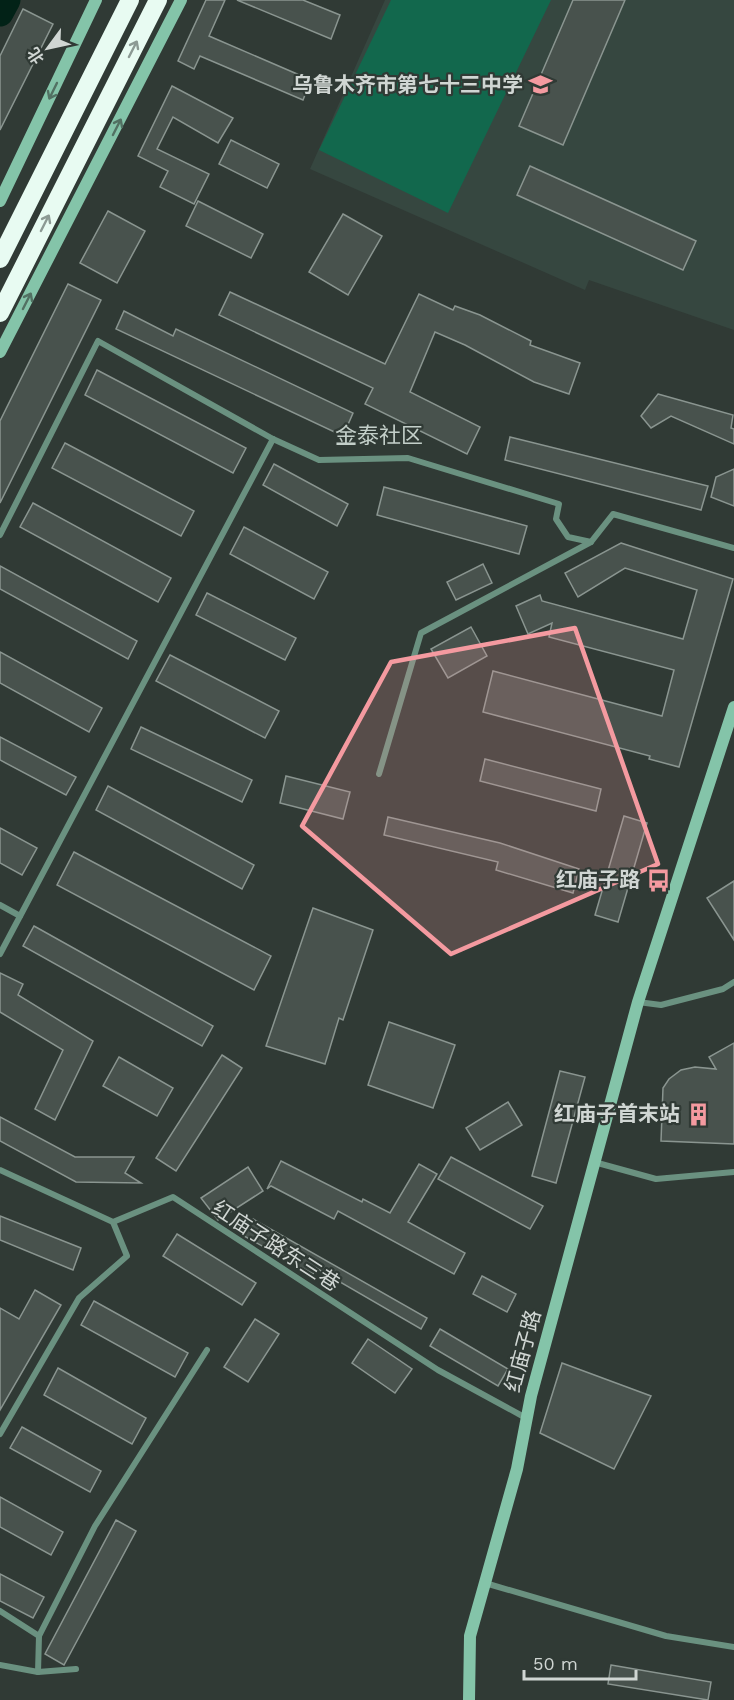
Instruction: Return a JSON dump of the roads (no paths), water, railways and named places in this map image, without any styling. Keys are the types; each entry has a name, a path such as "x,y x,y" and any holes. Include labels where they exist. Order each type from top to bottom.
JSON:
{"highway":[{"path":"0,258 130,0"},
{"path":"0,313 158,0"}],"street":[{"path":"0,201 96,0"},
{"path":"0,352 181,0"},
{"path":"0,535 98,342 273,439 319,460 408,458 560,504 556,519 568,537 591,542"},
{"path":"0,954 273,439"},
{"path":"379,774 421,633 591,542 613,514 734,548"},
{"name":"红庙子路","path":"469,1700 470,1636 518,1469 526,1418 594,1162 638,1002 734,707"},
{"path":"0,905 20,916"},
{"path":"638,1002 662,1005 723,989 734,982"},
{"path":"594,1162 656,1179 734,1172"},
{"path":"0,1170 113,1222 127,1257 79,1298 0,1434"},
{"name":"红庙子路东三巷","path":"113,1222 173,1197 429,1364 526,1418"},
{"path":"38,1672 39,1636 111,1499 207,1350"},
{"path":"484,1582 666,1636 734,1647"},
{"path":"0,1611 39,1636"},
{"path":"0,1665 38,1672 76,1669"}],"waterway":[{"path":"0,13 7,0"}],"place":[{"name":"乌鲁木齐市第七十三中学","path":"541,85"},
{"name":"红庙子路","path":"658,880"},
{"name":"红庙子首末站","path":"698,1114"}],"district":[{"name":"金泰社区","path":"379,435"}]}
